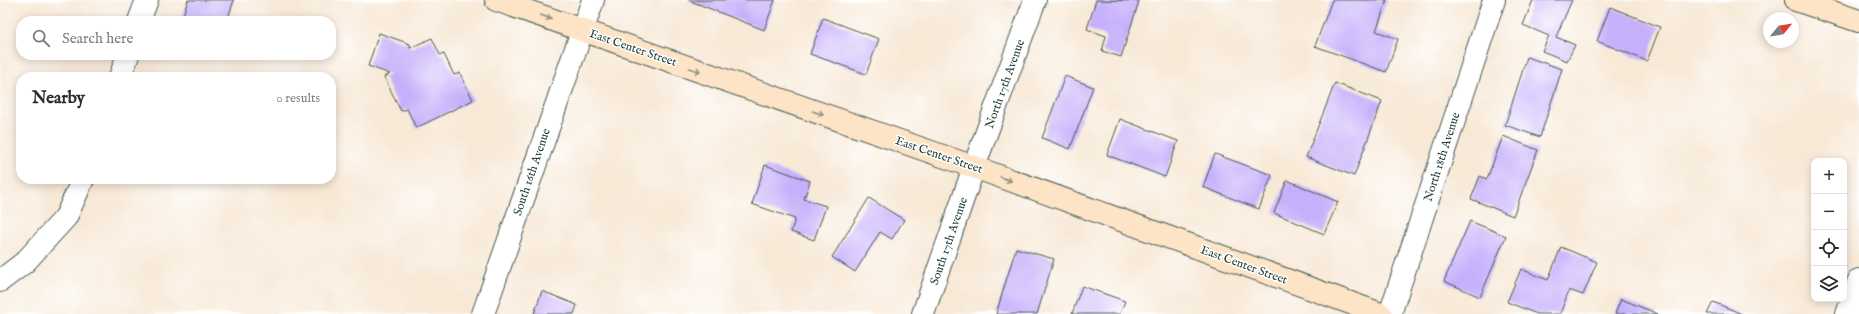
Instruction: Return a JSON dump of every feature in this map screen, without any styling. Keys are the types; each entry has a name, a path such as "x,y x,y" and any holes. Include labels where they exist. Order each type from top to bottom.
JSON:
{"main road":[{"name":"East Center Street","path":"496,0 974,167 1381,314"},
{"path":"1796,0 1859,21"}],"street":[{"path":"141,16 147,0"},
{"name":"South 16th Avenue","path":"483,314 593,0"},
{"name":"North 17th Avenue","path":"974,167 1035,0"},
{"name":"North 18th Avenue","path":"1390,314 1494,0"},
{"path":"122,72 126,60"},
{"name":"South 17th Avenue","path":"923,314 974,167"},
{"path":"0,280 24,262 66,217 81,184"},
{"path":"1847,314 1859,280"}],"building":[{"path":"188,0 234,0 229,16 183,16"},
{"path":"688,0 775,0 764,30"},
{"path":"1096,0 1139,1 1121,57 1102,51 1106,36 1087,29"},
{"path":"1332,0 1387,0 1376,31 1398,39 1386,72 1315,46"},
{"path":"1533,0 1572,0 1556,37 1575,45 1567,61 1542,51 1549,36 1523,25"},
{"path":"1610,7 1660,27 1647,61 1597,41"},
{"path":"823,18 879,39 866,74 810,54"},
{"path":"379,33 410,44 410,48 432,38 440,55 444,54 454,75 460,73 473,100 416,128 407,109 401,111 384,77 390,74 368,66"},
{"path":"1527,57 1562,69 1540,137 1505,125"},
{"path":"1065,76 1093,87 1070,149 1042,138"},
{"path":"1335,83 1382,101 1354,176 1306,157"},
{"path":"1120,119 1178,141 1165,177 1107,155"},
{"path":"1503,136 1538,150 1513,216 1471,199 1480,176 1487,179"},
{"path":"1215,154 1272,175 1259,209 1203,187"},
{"path":"765,165 810,181 804,199 826,206 814,240 791,232 795,219 752,204"},
{"path":"1287,180 1338,202 1324,234 1274,213"},
{"path":"869,198 904,220 892,239 880,232 855,272 832,257"},
{"path":"1470,221 1506,236 1480,297 1444,281"},
{"path":"1561,247 1597,262 1583,295 1569,290 1560,314 1537,314 1507,302 1521,269 1548,280"},
{"path":"1016,248 1054,259 1037,314 996,314"},
{"path":"1082,286 1125,301 1120,314 1072,314"},
{"path":"542,291 577,305 574,314 534,314"},
{"path":"1621,299 1658,314 1615,314"},
{"path":"1713,302 1742,314 1707,314"}]}
